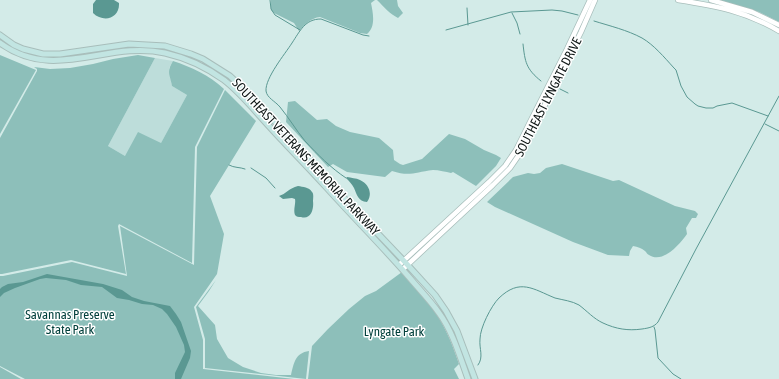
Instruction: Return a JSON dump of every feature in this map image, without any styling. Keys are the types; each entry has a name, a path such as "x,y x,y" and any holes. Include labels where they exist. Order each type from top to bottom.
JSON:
{"main road":[{"name":"SOUTHEAST VETERANS MEMORIAL PARKWAY","path":"0,35 14,45 23,49 43,54 60,54 128,44 165,46 202,59 230,76 300,148 434,295 446,310 457,331 476,379"},
{"name":"SOUTHEAST VETERANS MEMORIAL PARKWAY","path":"0,43 21,55 41,60 54,61 74,60 107,53 139,50 162,52 198,64 226,81 252,107 429,298 451,334 468,379"}],"street":[{"name":"SOUTHEAST LYNGATE DRIVE","path":"406,263 505,166 516,150 590,0"},
{"name":"SOUTHEAST LYNGATE DRIVE","path":"401,267 494,185 510,168 521,152 531,133 596,0"},
{"path":"678,0 734,11 750,16 779,31"},
{"path":"711,0 744,9 779,25"}],"shaded area":[{"path":"96,0 114,0 119,3 117,13 110,18 101,18 97,16 93,13 93,4"},
{"path":"155,58 173,61 169,68 172,86 187,95 161,143 125,156 108,146"},
{"path":"346,178 358,179 366,184 370,193 367,202 358,197"},
{"path":"298,186 308,188 313,194 311,213 304,218 295,215 295,199 283,199 279,196"},
{"path":"47,274 103,284 122,290 132,297 144,301 170,306 181,322 191,351 190,358 181,379 175,379 175,373 185,352 184,345 176,327 162,309 153,305 117,298 102,287 81,285 66,280 46,278 15,288 4,293 0,297 0,289 8,284 23,282"}],"green space":[{"path":"271,0 375,0 371,3 373,15 372,28 367,34 360,33 320,17 308,22 299,31 294,23 271,10"},
{"path":"377,0 397,0 398,6 403,13 398,18"},
{"path":"718,0 779,0 779,22 759,12"},
{"path":"0,55 36,70 0,134"},
{"path":"138,55 155,58 108,146 125,156 138,132 161,143 187,95 172,86 169,71 173,61 200,72 224,89 195,147 192,263 119,224 118,226 126,274 71,260 0,274 0,138 37,71 34,67 50,69 70,68"},
{"name":"Savannas Preserve State Park","path":"225,90 256,121 210,196 224,234 217,274 194,307 203,340 203,369 294,379 25,379 0,366 0,276 72,262 127,276 120,226 194,265 197,147"},
{"path":"295,101 317,120 327,119 336,126 350,132 379,138 393,150 394,160 403,165 422,159 449,134 465,139 501,158 496,166 476,186 453,172 433,170 403,174 392,171 385,177 347,172 333,164 328,167 286,122 288,102"},
{"path":"562,164 613,181 619,180 675,206 695,211 698,214 696,218 692,218 686,228 687,234 684,238 671,252 665,255 654,257 648,255 641,248 633,246 629,256 608,255 573,242 487,202 513,177 528,173 540,173 546,168"},
{"name":"Lyngate Park","path":"402,272 427,301 443,326 459,364 454,369 459,379 308,379 312,346 349,309 365,296 376,291"},
{"path":"216,280 198,306 215,325 217,339 228,358 243,367 261,373 291,375 294,363 298,356 309,351 306,379 205,368 205,339 196,307"},
{"path":"0,367 21,379 0,379"}],"waterway":[{"path":"270,0 271,9 275,15 300,30"},
{"path":"467,8 468,25"},
{"path":"446,30 511,12 552,10 578,15"},
{"path":"512,13 520,34"},
{"path":"346,178 325,161 305,141 280,107 268,96 266,91 269,80 276,66 307,23 321,19 369,36"},
{"path":"594,21 618,28 642,38 651,44 676,70 681,86 687,97 698,106 713,108 732,103 768,116"},
{"path":"523,44 527,65 532,73 541,81"},
{"path":"560,89 568,93"},
{"path":"478,365 481,359 480,334 486,317 499,298 514,288 527,287 555,298 573,302 600,321 617,328 627,330 642,329 656,324 779,96"},
{"path":"765,124 779,131"},
{"path":"229,165 245,169"},
{"path":"251,168 266,178 275,188"},
{"path":"654,327 658,358 673,374 681,379"}]}
